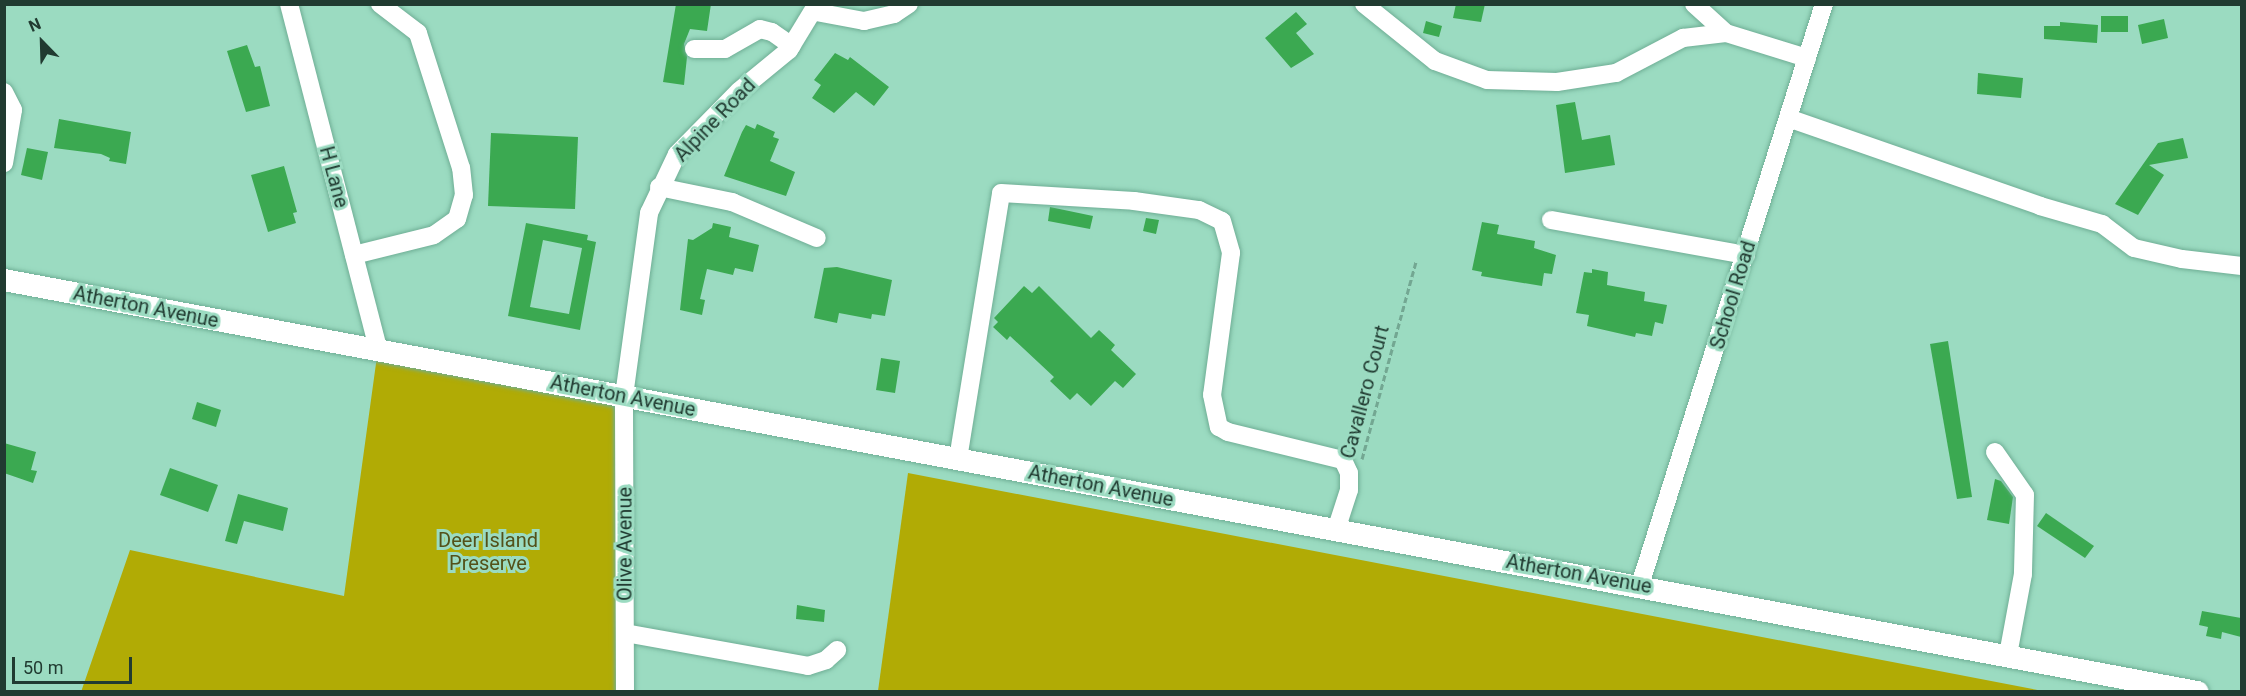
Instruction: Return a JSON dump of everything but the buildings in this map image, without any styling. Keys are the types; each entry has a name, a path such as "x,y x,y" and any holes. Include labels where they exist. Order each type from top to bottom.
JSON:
{"main road":[{"name":"Atherton Avenue","path":"4,280 1640,585 2198,692"}],"street":[{"name":"H Lane","path":"289,4 378,349"},
{"path":"354,255 434,235 456,219 464,195 461,168 418,33 380,4"},
{"path":"816,8 864,21 894,14 909,4"},
{"path":"1364,4 1435,61 1487,80 1557,82 1616,73 1683,38 1726,33 1807,58"},
{"path":"1694,4 1726,33"},
{"name":"School Road","path":"1640,585 1824,4"},
{"name":"Alpine Road","path":"624,396 649,213 659,187 677,154 739,91 792,46 816,8"},
{"path":"693,49 725,49 760,29 772,32 792,46"},
{"path":"4,92 13,110 4,164"},
{"path":"1788,118 2040,206 2102,224 2134,248 2182,259 2241,266"},
{"path":"659,187 732,202 817,238"},
{"path":"958,459 1001,193 1134,201 1198,210 1222,221 1231,253 1212,395 1220,427 1228,432 1343,460 1349,472 1349,490 1336,530"},
{"path":"1551,220 1746,255"},
{"name":"Olive Avenue","path":"624,396 625,692"},
{"path":"1995,452 2025,495 2023,574 2008,656"},
{"path":"625,633 808,666 826,660 837,650"}],"path":[{"name":"Cavallero Court","path":"1361,463 1416,261"}],"green space":[{"name":"Deer Island Preserve","path":"378,349 624,396 625,691 81,692 130,550 344,596"},
{"path":"908,473 2043,691 878,691"}]}
